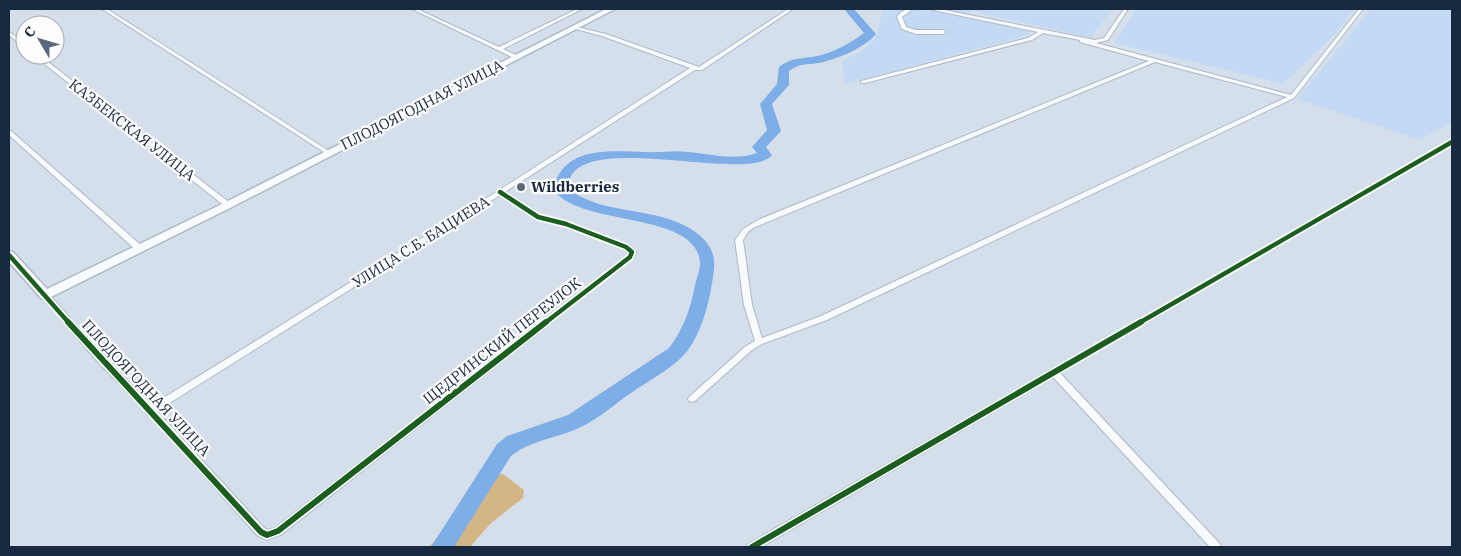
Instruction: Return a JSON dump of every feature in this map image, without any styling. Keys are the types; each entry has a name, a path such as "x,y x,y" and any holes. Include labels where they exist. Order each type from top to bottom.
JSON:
{"street":[{"path":"104,9 329,153"},
{"path":"414,9 516,57"},
{"path":"499,49 580,9"},
{"name":"ПЛОДОЯГОДНАЯ УЛИЦА","path":"44,295 228,205 611,9"},
{"name":"УЛИЦА С.Б. БАЦИЕВА","path":"151,410 500,192 694,68 700,69 791,9"},
{"path":"912,9 899,17 904,28 916,32 943,32"},
{"path":"933,9 1082,41 1292,97"},
{"path":"1082,41 1095,42 1106,39 1126,9"},
{"path":"692,399 758,342 824,318 1292,97 1361,9"},
{"path":"574,28 604,35 694,68"},
{"path":"863,82 1030,39 1041,32"},
{"path":"758,342 748,305 739,240 741,234 772,217 1153,61"},
{"name":"КАЗБЕКСКАЯ УЛИЦА","path":"49,65 228,205"},
{"path":"9,132 140,248"},
{"path":"752,547 1452,142"},
{"name":"ЩЕДРИНСКИЙ ПЕРЕУЛОК","path":"267,535 278,530 630,256 632,252 626,247 566,224 538,217 500,192"},
{"name":"ПЛОДОЯГОДНАЯ УЛИЦА","path":"9,255 100,359 151,410 261,532 267,535"},
{"path":"1055,373 1216,547"}],"shaded area":[{"path":"883,9 1112,9 1091,38 972,11 969,17 1030,31 1028,35 845,84 842,62 868,46 876,37"},
{"path":"1136,9 1354,9 1336,33 1283,84 1114,43"},
{"path":"1452,9 1452,122 1420,140 1297,99 1370,10"},
{"path":"503,474 524,490 523,498 490,524 470,547 428,547 433,543 479,477"}],"waterway":[{"path":"442,547 504,450 514,442 575,421 675,353 690,329 697,311 708,269 708,260 693,238 678,228 660,221 587,206 572,199 560,189 563,176 570,167 580,161 604,156 677,155 744,161 765,155 759,147 774,131 766,104 783,85 783,70 794,62 817,60 836,53 870,34 849,9"}],"cycle path":[{"path":"752,547 1452,142"},
{"path":"9,255 100,359 151,410 261,532 267,535 278,531 630,257 632,252 626,247 566,224 538,217 500,192"}],"place":[{"name":"Wildberries","path":"521,187"}]}
